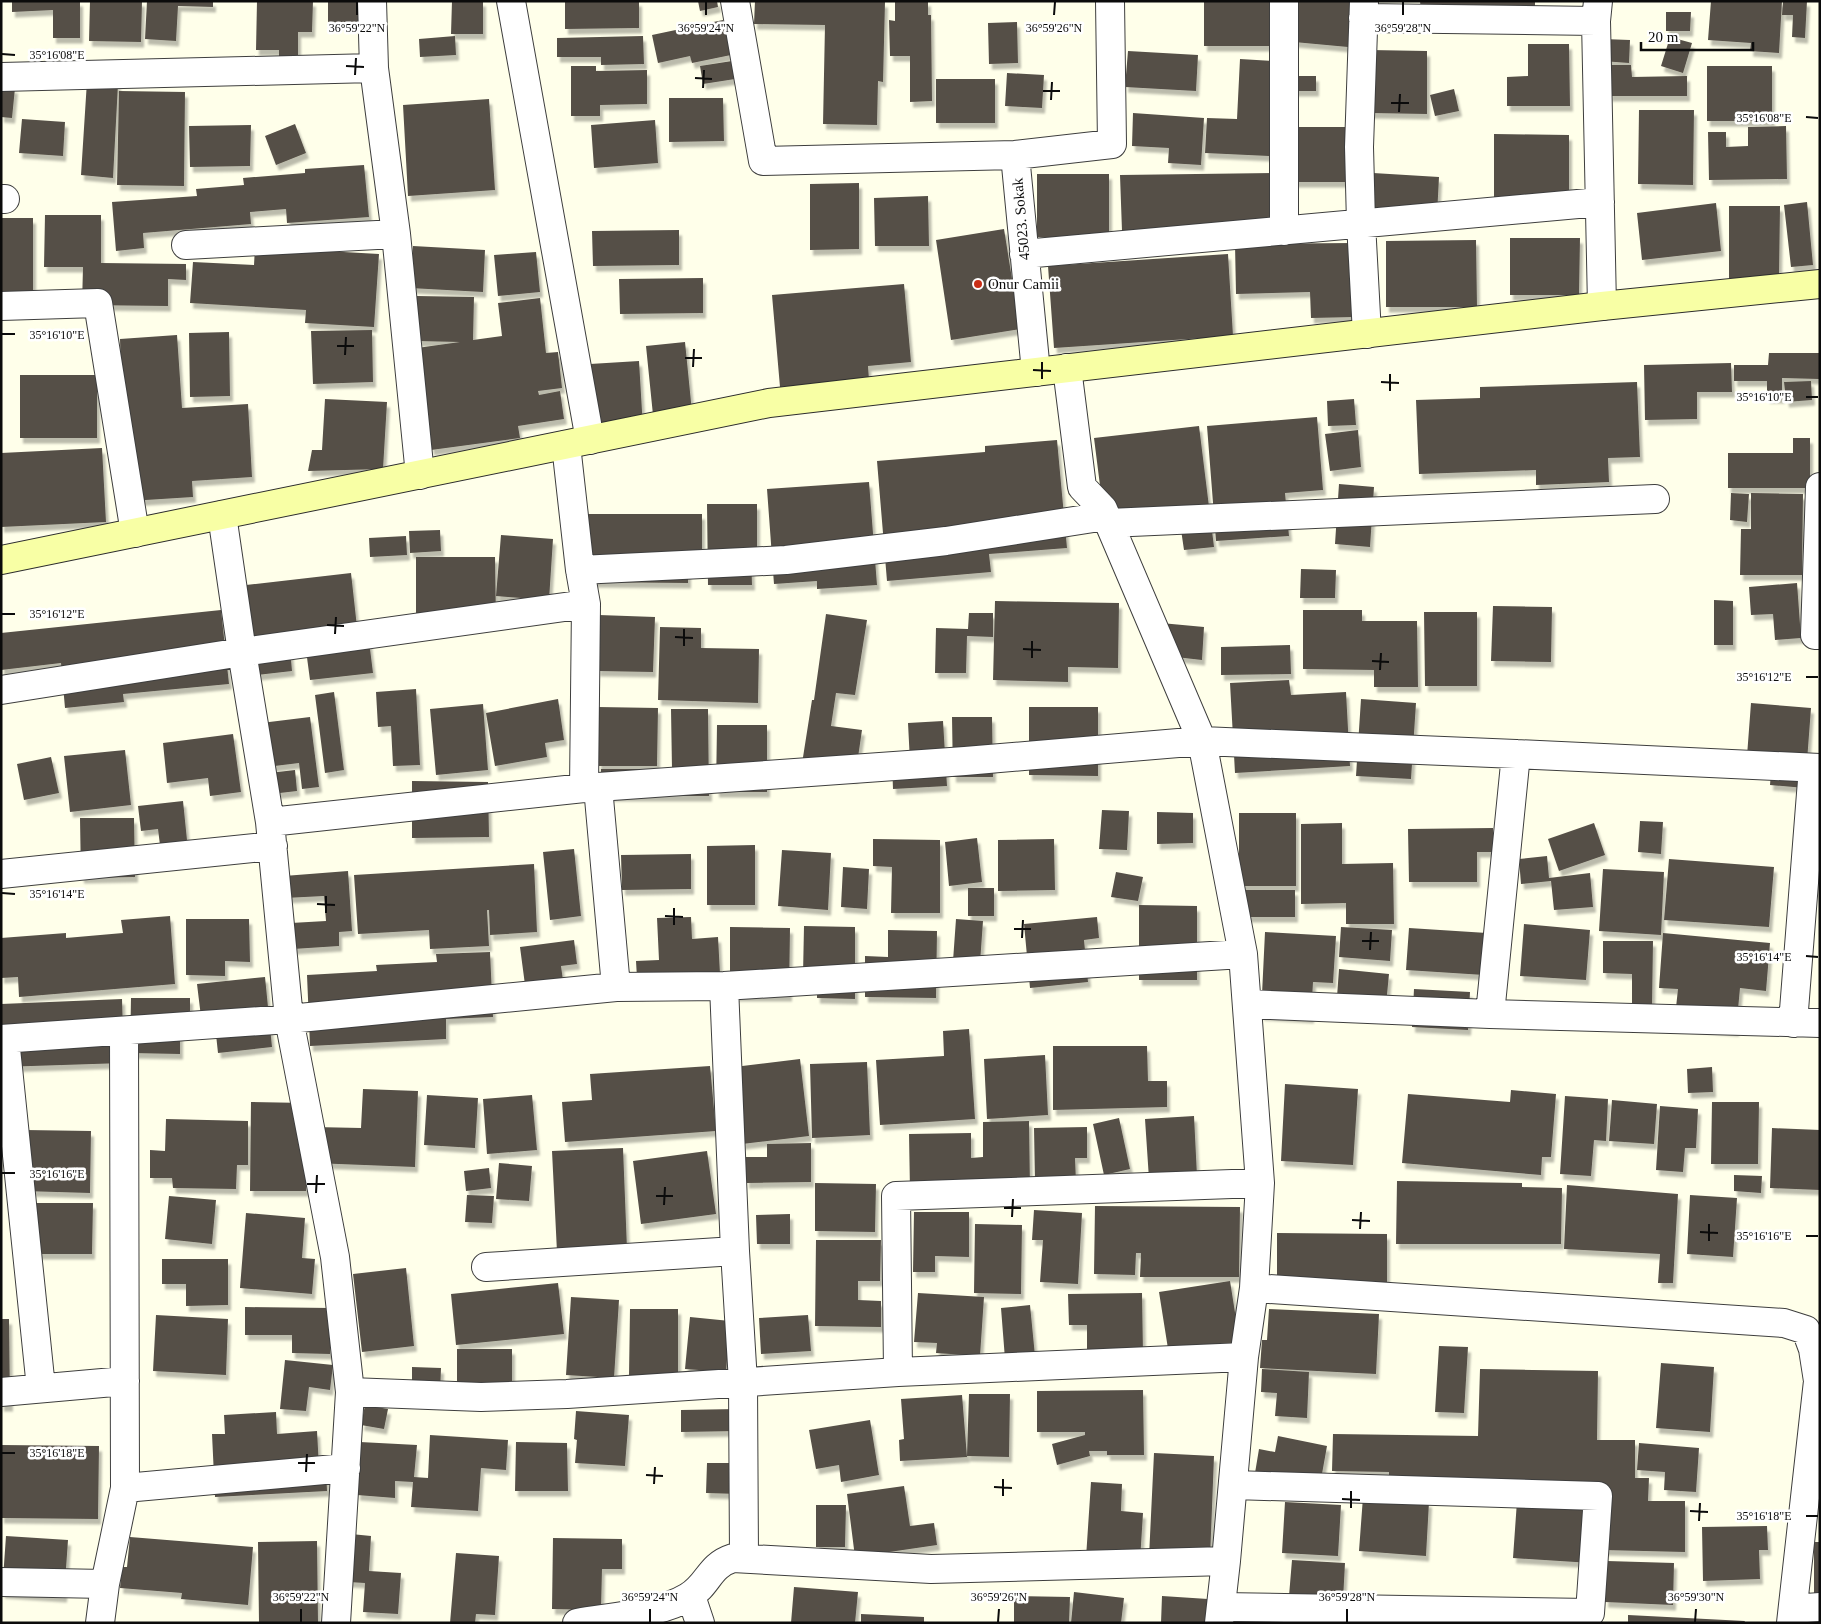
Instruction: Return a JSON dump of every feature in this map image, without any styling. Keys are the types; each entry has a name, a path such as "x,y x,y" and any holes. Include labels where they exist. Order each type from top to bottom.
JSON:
{"main road":[{"path":"1,560 769,403 1602,306 1820,284"}],"street":[{"path":"372,1 374,68 396,234 420,475"},
{"path":"511,1 578,442 580,570 586,604 591,788 616,987"},
{"path":"735,1 763,161 1014,155 1112,144 1110,1"},
{"path":"1284,1 1284,232"},
{"path":"1367,334 1359,147 1364,10 1597,11 1602,306"},
{"path":"1,77 374,68"},
{"name":"45023. Sokak","path":"1014,155 1036,372"},
{"path":"1024,254 1600,202"},
{"path":"186,244 396,234"},
{"path":"1,306 98,303 135,533"},
{"path":"1067,368 1082,487 1103,509 1108,519 1202,741 1243,954 1260,1182 1254,1288 1244,1357 1234,1485 1220,1615 1590,1613 1598,1496 1234,1485"},
{"path":"1820,487 1815,635 1820,635"},
{"path":"580,570 786,560 1108,519 1655,499"},
{"path":"222,515 271,834 289,1019 335,1258 350,1392 336,1623"},
{"path":"1,690 242,652 586,604"},
{"path":"1,874 591,788 965,761 1202,741 1816,768 1793,1023"},
{"path":"1490,1014 1516,754"},
{"path":"42,1388 3,1039 289,1019 616,987 724,986 1243,954"},
{"path":"724,986 735,1251 743,1382 744,1558"},
{"path":"1248,1004 1490,1014 1820,1023"},
{"path":"100,1623 105,1584 125,1488 124,1031"},
{"path":"898,1372 896,1196 1260,1182"},
{"path":"486,1267 735,1251"},
{"path":"1254,1288 1784,1323 1806,1330 1813,1349 1818,1381 1801,1613"},
{"path":"350,1392 481,1398 898,1372 1244,1357"},
{"path":"1,1392 125,1381"},
{"path":"125,1488 346,1468"},
{"path":"577,1623 673,1606 691,1596 703,1585 722,1561 744,1558 931,1569 1226,1561"},
{"path":"1,1582 105,1584"},
{"path":"691,1596 700,1623"}],"building":[{"path":"12,1 80,1 80,38 53,38 53,10 12,12"},
{"path":"90,1 142,1 141,42 89,41"},
{"path":"147,1 213,1 213,7 178,6 176,41 145,39"},
{"path":"257,1 313,1 312,32 298,32 298,63 279,63 279,50 256,50"},
{"path":"328,1 358,1 358,24 328,24"},
{"path":"452,1 483,1 483,34 451,34"},
{"path":"565,1 639,1 639,28 565,29"},
{"path":"698,1 717,1 718,7 700,11"},
{"path":"755,1 885,2 883,82 878,81 877,125 823,124 825,25 754,24"},
{"path":"895,1 928,1 928,15 931,15 932,101 910,102 910,56 890,56 889,20 895,21"},
{"path":"1204,1 1270,1 1269,46 1204,46"},
{"path":"1291,1 1352,1 1348,47 1294,42"},
{"path":"1420,1 1535,1 1535,12 1421,11"},
{"path":"1711,1 1782,1 1779,53 1750,51 1751,43 1708,40"},
{"path":"1783,1 1807,1 1805,38 1792,37 1793,15 1782,15"},
{"path":"1666,12 1691,12 1690,31 1666,31"},
{"path":"723,20 731,55 692,63 690,56 658,63 652,35"},
{"path":"1017,22 1018,63 989,64 988,23"},
{"path":"455,36 456,55 420,57 419,39"},
{"path":"643,36 644,64 601,65 601,57 557,57 557,38"},
{"path":"1670,37 1692,43 1683,73 1661,66"},
{"path":"1603,39 1630,40 1629,63 1602,61"},
{"path":"1528,44 1569,44 1570,106 1507,106 1507,77 1528,76"},
{"path":"1370,50 1427,51 1427,114 1370,113"},
{"path":"1128,51 1198,55 1196,91 1125,87"},
{"path":"1240,59 1274,61 1269,156 1205,153 1207,118 1237,119"},
{"path":"732,61 735,79 703,84 700,66"},
{"path":"1609,65 1631,65 1632,77 1687,76 1687,96 1609,96"},
{"path":"571,66 596,66 596,71 647,70 647,104 600,105 600,116 571,116"},
{"path":"1707,66 1772,66 1772,121 1707,121"},
{"path":"1007,73 1044,75 1042,108 1005,106"},
{"path":"1291,76 1316,76 1316,91 1292,91"},
{"path":"936,79 995,79 995,123 936,123"},
{"path":"87,81 118,84 113,178 81,175"},
{"path":"1,86 15,88 12,118 1,117"},
{"path":"1454,89 1459,111 1435,116 1430,95"},
{"path":"119,91 185,92 184,186 117,185"},
{"path":"669,98 723,98 724,141 669,142"},
{"path":"489,99 495,190 408,196 403,105"},
{"path":"1639,110 1694,110 1693,185 1638,184"},
{"path":"1133,113 1204,118 1201,165 1168,163 1169,148 1132,146"},
{"path":"22,119 65,122 63,156 19,153"},
{"path":"655,120 658,163 594,168 591,125"},
{"path":"295,124 306,153 276,165 265,136"},
{"path":"251,125 250,166 190,167 189,126"},
{"path":"1786,126 1787,179 1709,180 1708,132 1726,132 1726,147 1748,146 1748,127"},
{"path":"1294,127 1350,127 1350,182 1294,182"},
{"path":"1494,134 1569,135 1569,201 1494,201"},
{"path":"364,165 369,217 287,223 286,209 250,212 251,224 143,233 144,248 116,251 112,202 197,196 196,189 244,185 243,178 305,173 305,169"},
{"path":"1274,173 1275,229 1122,231 1120,175"},
{"path":"1373,173 1439,177 1437,215 1371,211"},
{"path":"1037,174 1109,174 1109,237 1037,237"},
{"path":"859,183 859,249 810,250 810,184"},
{"path":"928,196 929,246 875,246 874,198"},
{"path":"1807,202 1813,265 1791,267 1784,205"},
{"path":"1716,203 1721,251 1642,260 1637,213"},
{"path":"1729,206 1780,206 1779,278 1729,278"},
{"path":"45,215 101,215 101,263 186,264 186,280 168,279 168,306 82,305 83,267 44,267"},
{"path":"1,218 33,218 33,297 1,296"},
{"name":"Onur Camii","path":"1004,229 1020,329 951,340 936,240"},
{"path":"679,230 679,265 593,266 592,231"},
{"path":"1510,238 1580,238 1579,295 1510,295"},
{"path":"1476,240 1477,307 1386,307 1386,241"},
{"path":"1354,243 1355,317 1311,318 1310,292 1236,294 1235,244"},
{"path":"413,246 485,250 483,292 410,288"},
{"path":"255,247 379,254 374,327 305,323 306,310 190,303 193,262 254,265"},
{"path":"536,252 540,292 498,296 494,255"},
{"path":"1228,254 1233,336 1054,348 1048,266"},
{"path":"703,278 703,313 620,314 619,279"},
{"path":"904,284 911,362 868,366 869,380 780,387 772,295"},
{"path":"417,296 474,297 473,340 502,336 498,303 540,298 546,353 558,352 562,388 538,391 539,395 560,391 564,419 518,426 520,438 431,450 417,348 460,342 416,341"},
{"path":"372,330 373,382 313,384 311,331"},
{"path":"229,332 230,396 190,397 189,333"},
{"path":"177,335 182,408 248,404 252,477 192,481 193,497 130,501 120,339"},
{"path":"685,342 692,412 653,415 646,346"},
{"path":"1769,353 1819,353 1819,379 1782,378 1782,398 1767,398 1767,381 1734,381 1734,365 1768,365"},
{"path":"639,361 643,428 594,431 590,364"},
{"path":"1731,363 1732,392 1697,392 1697,419 1645,420 1644,365"},
{"path":"20,375 97,375 97,438 20,438"},
{"path":"1811,381 1812,400 1786,402 1784,382"},
{"path":"1637,382 1640,457 1608,458 1609,482 1536,485 1536,470 1419,474 1416,400 1480,398 1480,387"},
{"path":"325,399 387,402 383,469 308,471 312,450 322,450"},
{"path":"1354,399 1356,425 1328,426 1327,401"},
{"path":"1317,417 1323,490 1285,493 1289,536 1216,541 1207,426"},
{"path":"1199,426 1214,547 1184,550 1179,516 1105,525 1094,438"},
{"path":"1358,430 1361,467 1330,471 1325,434"},
{"path":"1793,438 1810,438 1810,488 1728,488 1728,453 1793,453"},
{"path":"1057,440 1067,548 989,554 991,572 887,581 877,461 985,452 985,446"},
{"path":"102,448 106,522 1,527 1,453"},
{"path":"869,482 877,585 817,589 817,581 774,584 767,489"},
{"path":"1339,484 1374,487 1370,547 1335,544"},
{"path":"1731,493 1749,494 1747,522 1730,520"},
{"path":"1751,493 1803,494 1802,575 1740,575 1741,529 1751,529"},
{"path":"707,504 757,504 757,553 751,553 752,585 708,585"},
{"path":"581,514 702,514 702,563 688,563 688,583 581,582"},
{"path":"440,530 441,551 410,553 409,531"},
{"path":"501,535 553,539 549,600 496,596"},
{"path":"406,536 407,555 370,557 369,538"},
{"path":"416,557 495,557 496,622 416,622"},
{"path":"1301,569 1336,570 1335,598 1300,598"},
{"path":"351,573 357,627 367,625 373,673 310,680 304,635 289,637 292,671 257,675 246,585"},
{"path":"1797,583 1801,638 1775,640 1773,614 1751,615 1749,587"},
{"path":"1714,600 1733,601 1733,645 1714,645"},
{"path":"995,601 1119,603 1118,668 1068,667 1068,682 993,680"},
{"path":"1493,606 1552,607 1551,662 1491,661"},
{"path":"221,610 229,684 123,694 124,702 65,708 61,663 1,670 1,633"},
{"path":"1303,610 1362,610 1362,621 1417,621 1418,687 1374,687 1374,670 1303,669"},
{"path":"1424,612 1477,612 1477,686 1425,686"},
{"path":"969,613 993,613 993,637 967,636 966,673 935,673 936,628 968,629"},
{"path":"826,614 867,620 855,695 836,693 831,726 862,730 855,778 801,770 812,700 814,700"},
{"path":"599,615 655,617 653,672 597,671"},
{"path":"1161,623 1204,627 1202,660 1158,655"},
{"path":"660,627 701,628 701,648 759,649 758,703 658,700"},
{"path":"1290,645 1291,674 1221,675 1221,647"},
{"path":"1289,680 1291,695 1346,692 1350,766 1235,773 1230,683"},
{"path":"416,689 420,765 393,766 391,726 378,727 376,692"},
{"path":"334,692 344,770 325,773 315,695"},
{"path":"558,699 564,740 545,743 547,757 495,766 486,713"},
{"path":"1361,699 1416,703 1411,779 1356,776"},
{"path":"1751,703 1811,708 1805,788 1770,785 1772,758 1747,756"},
{"path":"483,704 488,770 436,775 430,709"},
{"path":"598,707 658,708 657,766 598,766"},
{"path":"1029,707 1098,707 1098,776 1029,775"},
{"path":"671,709 708,709 709,796 601,796 601,769 672,769"},
{"path":"310,717 319,787 302,789 299,763 250,769 245,725"},
{"path":"952,717 992,717 993,777 953,777"},
{"path":"943,721 947,786 893,789 892,762 910,762 908,723"},
{"path":"717,725 767,725 767,792 716,792"},
{"path":"233,734 241,792 210,796 208,778 167,783 163,743"},
{"path":"125,750 131,805 70,812 64,756"},
{"path":"51,757 59,793 24,800 17,764"},
{"path":"295,770 297,791 254,796 252,775"},
{"path":"412,781 488,782 489,837 412,838"},
{"path":"183,801 188,850 161,853 158,829 141,831 138,806"},
{"path":"1102,810 1129,811 1127,850 1099,849"},
{"path":"1157,812 1193,813 1193,843 1157,844"},
{"path":"1239,813 1296,813 1296,886 1239,886"},
{"path":"80,818 134,818 135,877 81,878"},
{"path":"1640,821 1663,822 1661,854 1638,852"},
{"path":"1342,823 1342,864 1393,863 1394,924 1346,924 1346,903 1301,904 1301,824"},
{"path":"1594,823 1605,855 1559,871 1548,839"},
{"path":"1493,828 1493,852 1477,852 1477,882 1409,882 1408,829"},
{"path":"977,838 982,882 949,886 945,842"},
{"path":"873,839 940,840 940,913 891,913 892,867 873,866"},
{"path":"1054,839 1055,890 998,891 998,840"},
{"path":"755,845 755,905 707,905 707,846"},
{"path":"574,849 581,916 550,920 543,852"},
{"path":"782,850 831,853 828,910 778,906"},
{"path":"691,854 691,889 622,890 621,855"},
{"path":"1547,856 1549,878 1590,873 1593,907 1554,910 1551,881 1521,884 1519,859"},
{"path":"1669,859 1774,867 1769,927 1664,920"},
{"path":"534,864 537,932 490,935 489,910 487,910 489,946 430,949 429,930 358,934 354,875"},
{"path":"843,867 869,869 867,909 841,907"},
{"path":"1603,869 1664,872 1661,935 1599,931"},
{"path":"348,871 352,931 339,932 339,946 293,949 291,923 326,921 324,896 285,898 284,876"},
{"path":"1116,872 1143,877 1138,901 1111,897"},
{"path":"968,888 994,888 994,916 968,916"},
{"path":"1240,890 1295,890 1295,917 1240,917"},
{"path":"1139,905 1197,906 1197,980 1139,980"},
{"path":"170,916 175,984 19,997 18,977 1,978 1,938 66,933 66,938 123,933 121,920"},
{"path":"691,917 692,939 718,937 720,974 638,995 636,961 659,960 657,918"},
{"path":"1097,917 1099,938 1084,940 1088,982 1030,988 1024,924"},
{"path":"186,919 249,919 250,962 225,961 225,976 186,975"},
{"path":"956,919 983,921 979,977 952,975"},
{"path":"1524,924 1590,930 1586,980 1520,976"},
{"path":"804,926 855,927 855,999 817,998 817,975 803,975"},
{"path":"730,927 790,928 789,996 730,996"},
{"path":"1341,927 1392,930 1390,961 1339,957"},
{"path":"1409,928 1487,933 1484,975 1406,970"},
{"path":"888,930 937,931 936,998 865,997 865,956 888,957"},
{"path":"1265,932 1336,936 1333,983 1313,982 1311,1018 1261,1015"},
{"path":"1663,933 1770,943 1766,991 1740,988 1736,1031 1674,1026 1678,989 1659,988"},
{"path":"574,940 577,964 561,966 565,995 527,1000 520,947"},
{"path":"1603,941 1653,941 1652,1008 1632,1008 1632,974 1603,973"},
{"path":"490,952 493,1017 446,1019 446,1039 310,1046 307,975 377,971 376,965 437,962 436,954"},
{"path":"1339,969 1389,974 1385,1015 1336,1011"},
{"path":"265,977 272,1047 218,1053 214,1016 201,1017 197,984"},
{"path":"1414,989 1470,992 1468,1030 1412,1027"},
{"path":"131,998 190,998 190,1022 180,1022 180,1054 130,1053"},
{"path":"122,999 124,1063 1,1067 1,1004"},
{"path":"969,1029 975,1119 880,1125 876,1060 944,1056 943,1031"},
{"path":"1053,1046 1147,1046 1148,1081 1167,1081 1167,1107 1053,1110"},
{"path":"1045,1055 1048,1115 987,1119 984,1059"},
{"path":"800,1059 809,1136 742,1144 734,1067"},
{"path":"867,1062 870,1135 812,1138 810,1064"},
{"path":"710,1066 716,1131 565,1142 562,1102 592,1100 590,1074"},
{"path":"1712,1067 1713,1092 1688,1093 1687,1069"},
{"path":"1285,1084 1358,1089 1353,1165 1281,1161"},
{"path":"363,1089 418,1091 415,1167 313,1163 314,1127 361,1128"},
{"path":"1511,1090 1556,1094 1551,1157 1542,1157 1541,1175 1402,1163 1408,1094 1510,1102"},
{"path":"427,1095 478,1098 475,1148 424,1145"},
{"path":"532,1095 537,1150 487,1154 483,1099"},
{"path":"1565,1096 1608,1099 1606,1141 1594,1140 1591,1176 1560,1174"},
{"path":"1612,1100 1657,1104 1654,1144 1609,1141"},
{"path":"251,1102 306,1103 306,1191 250,1191"},
{"path":"1712,1102 1759,1102 1758,1164 1711,1164"},
{"path":"1660,1106 1698,1109 1696,1148 1685,1148 1683,1172 1656,1170"},
{"path":"1194,1116 1197,1176 1149,1179 1145,1119"},
{"path":"1119,1118 1130,1169 1104,1175 1093,1124"},
{"path":"166,1119 248,1121 248,1165 237,1165 236,1189 173,1188 172,1178 150,1178 150,1150 165,1151"},
{"path":"1029,1121 1030,1189 910,1191 909,1134 971,1133 971,1158 983,1157 983,1122"},
{"path":"1087,1127 1087,1158 1075,1158 1076,1182 1035,1183 1034,1128"},
{"path":"1772,1128 1820,1130 1820,1190 1770,1188"},
{"path":"25,1130 91,1131 90,1193 23,1191"},
{"path":"811,1143 811,1182 746,1183 746,1157 767,1157 767,1144"},
{"path":"623,1148 627,1249 557,1252 552,1151"},
{"path":"707,1151 716,1214 641,1224 633,1161"},
{"path":"499,1163 532,1166 529,1201 496,1199"},
{"path":"489,1168 491,1188 466,1191 464,1171"},
{"path":"1734,1175 1762,1176 1761,1193 1734,1191"},
{"path":"1397,1181 1522,1183 1522,1187 1562,1188 1561,1244 1396,1244"},
{"path":"815,1183 876,1184 875,1232 815,1231"},
{"path":"1567,1185 1678,1194 1673,1283 1658,1283 1660,1254 1564,1249"},
{"path":"467,1195 494,1196 492,1223 465,1222"},
{"path":"1690,1195 1737,1198 1733,1257 1687,1254"},
{"path":"169,1196 216,1200 212,1244 165,1239"},
{"path":"30,1203 93,1203 92,1254 30,1254"},
{"path":"1095,1206 1240,1207 1239,1277 1140,1277 1141,1253 1136,1253 1135,1275 1094,1274"},
{"path":"1034,1210 1082,1213 1078,1284 1040,1282 1043,1240 1032,1240"},
{"path":"914,1212 969,1212 969,1257 935,1256 935,1272 913,1272"},
{"path":"246,1213 305,1218 302,1258 315,1259 312,1294 240,1288"},
{"path":"790,1214 790,1244 757,1244 756,1215"},
{"path":"975,1224 1022,1225 1021,1294 974,1293"},
{"path":"1277,1233 1387,1234 1387,1284 1277,1283"},
{"path":"816,1240 881,1240 880,1281 858,1281 858,1300 881,1301 881,1327 815,1326"},
{"path":"162,1259 228,1259 228,1305 186,1306 186,1284 162,1284"},
{"path":"406,1268 414,1346 362,1352 353,1274"},
{"path":"1230,1281 1240,1344 1169,1355 1159,1292"},
{"path":"558,1283 564,1334 456,1345 451,1294"},
{"path":"918,1293 984,1297 980,1356 936,1353 937,1343 914,1342"},
{"path":"1142,1293 1143,1354 1087,1354 1087,1325 1069,1325 1068,1294"},
{"path":"571,1297 619,1300 614,1378 566,1375"},
{"path":"1030,1305 1035,1356 1005,1359 1001,1308"},
{"path":"245,1307 331,1308 330,1354 292,1353 292,1335 245,1335"},
{"path":"630,1309 678,1309 678,1377 629,1376"},
{"path":"1269,1309 1379,1314 1376,1374 1260,1368 1262,1340 1267,1340"},
{"path":"156,1315 228,1319 226,1375 153,1371"},
{"path":"808,1315 811,1351 761,1354 759,1318"},
{"path":"690,1317 730,1321 726,1372 685,1369"},
{"path":"1,1319 9,1319 10,1406 1,1406"},
{"path":"1439,1346 1468,1347 1464,1413 1435,1412"},
{"path":"457,1349 512,1349 512,1394 457,1395"},
{"path":"285,1360 333,1365 330,1390 309,1387 306,1411 280,1409"},
{"path":"1661,1363 1714,1367 1710,1432 1656,1428"},
{"path":"412,1367 441,1368 440,1394 412,1393"},
{"path":"1262,1369 1309,1372 1307,1418 1275,1416 1277,1393 1261,1392"},
{"path":"1480,1369 1598,1371 1597,1440 1635,1440 1635,1478 1649,1478 1648,1501 1685,1501 1685,1552 1603,1550 1604,1488 1389,1485 1389,1472 1332,1471 1333,1434 1478,1436"},
{"path":"1143,1390 1144,1455 1107,1455 1107,1451 1089,1451 1090,1456 1057,1465 1052,1444 1085,1435 1085,1432 1037,1432 1037,1391"},
{"path":"969,1394 1010,1394 1009,1457 967,1456"},
{"path":"962,1395 967,1457 900,1461 899,1440 904,1439 901,1399"},
{"path":"365,1405 388,1409 384,1429 361,1425"},
{"path":"737,1409 738,1431 681,1432 681,1410"},
{"path":"576,1411 629,1415 625,1466 575,1463 577,1440 574,1439"},
{"path":"276,1412 277,1434 317,1431 319,1467 326,1467 327,1491 215,1497 212,1434 225,1434 224,1415"},
{"path":"870,1420 879,1475 841,1482 839,1465 816,1469 809,1430"},
{"path":"430,1435 508,1440 506,1470 481,1468 478,1511 411,1507 413,1482 395,1481 395,1498 357,1495 360,1442 417,1445 414,1477 428,1478"},
{"path":"1278,1436 1327,1446 1320,1485 1255,1473 1259,1449 1275,1452"},
{"path":"516,1442 567,1443 568,1491 515,1491"},
{"path":"1639,1443 1699,1448 1696,1492 1664,1490 1665,1472 1637,1470"},
{"path":"1,1445 99,1446 98,1519 1,1518"},
{"path":"1154,1453 1214,1456 1210,1559 1149,1557"},
{"path":"707,1463 740,1463 739,1494 706,1493"},
{"path":"1091,1482 1122,1484 1121,1511 1143,1513 1140,1561 1086,1558"},
{"path":"904,1486 910,1526 934,1523 937,1545 855,1557 847,1494"},
{"path":"1363,1497 1429,1502 1426,1556 1359,1551"},
{"path":"1517,1501 1595,1506 1591,1563 1513,1558"},
{"path":"1285,1502 1341,1505 1338,1556 1282,1553"},
{"path":"816,1505 846,1505 845,1547 816,1547"},
{"path":"1767,1526 1768,1550 1759,1550 1760,1579 1703,1581 1702,1527"},
{"path":"351,1534 371,1536 369,1571 401,1573 398,1614 363,1612 365,1583 348,1582"},
{"path":"6,1536 68,1540 64,1597 2,1593"},
{"path":"130,1537 253,1547 248,1605 181,1599 182,1593 120,1588 122,1567 127,1567"},
{"path":"553,1538 622,1539 622,1569 602,1569 601,1610 552,1609"},
{"path":"317,1541 318,1622 259,1623 258,1542"},
{"path":"1814,1542 1820,1542 1820,1605 1814,1605"},
{"path":"456,1553 499,1556 495,1615 476,1614 475,1623 450,1623"},
{"path":"1292,1560 1345,1563 1343,1600 1289,1596"},
{"path":"1607,1561 1674,1563 1673,1605 1605,1602"},
{"path":"794,1587 858,1592 855,1623 791,1623"},
{"path":"1074,1592 1124,1598 1121,1623 1071,1623"},
{"path":"1014,1596 1070,1597 1069,1623 1014,1623"},
{"path":"1162,1596 1208,1599 1206,1623 1161,1623"},
{"path":"861,1614 924,1617 924,1623 861,1623"},
{"path":"1628,1615 1745,1621 1744,1623 1628,1623"}],"place":[{"name":"Onur Camii","path":"978,284"}]}
